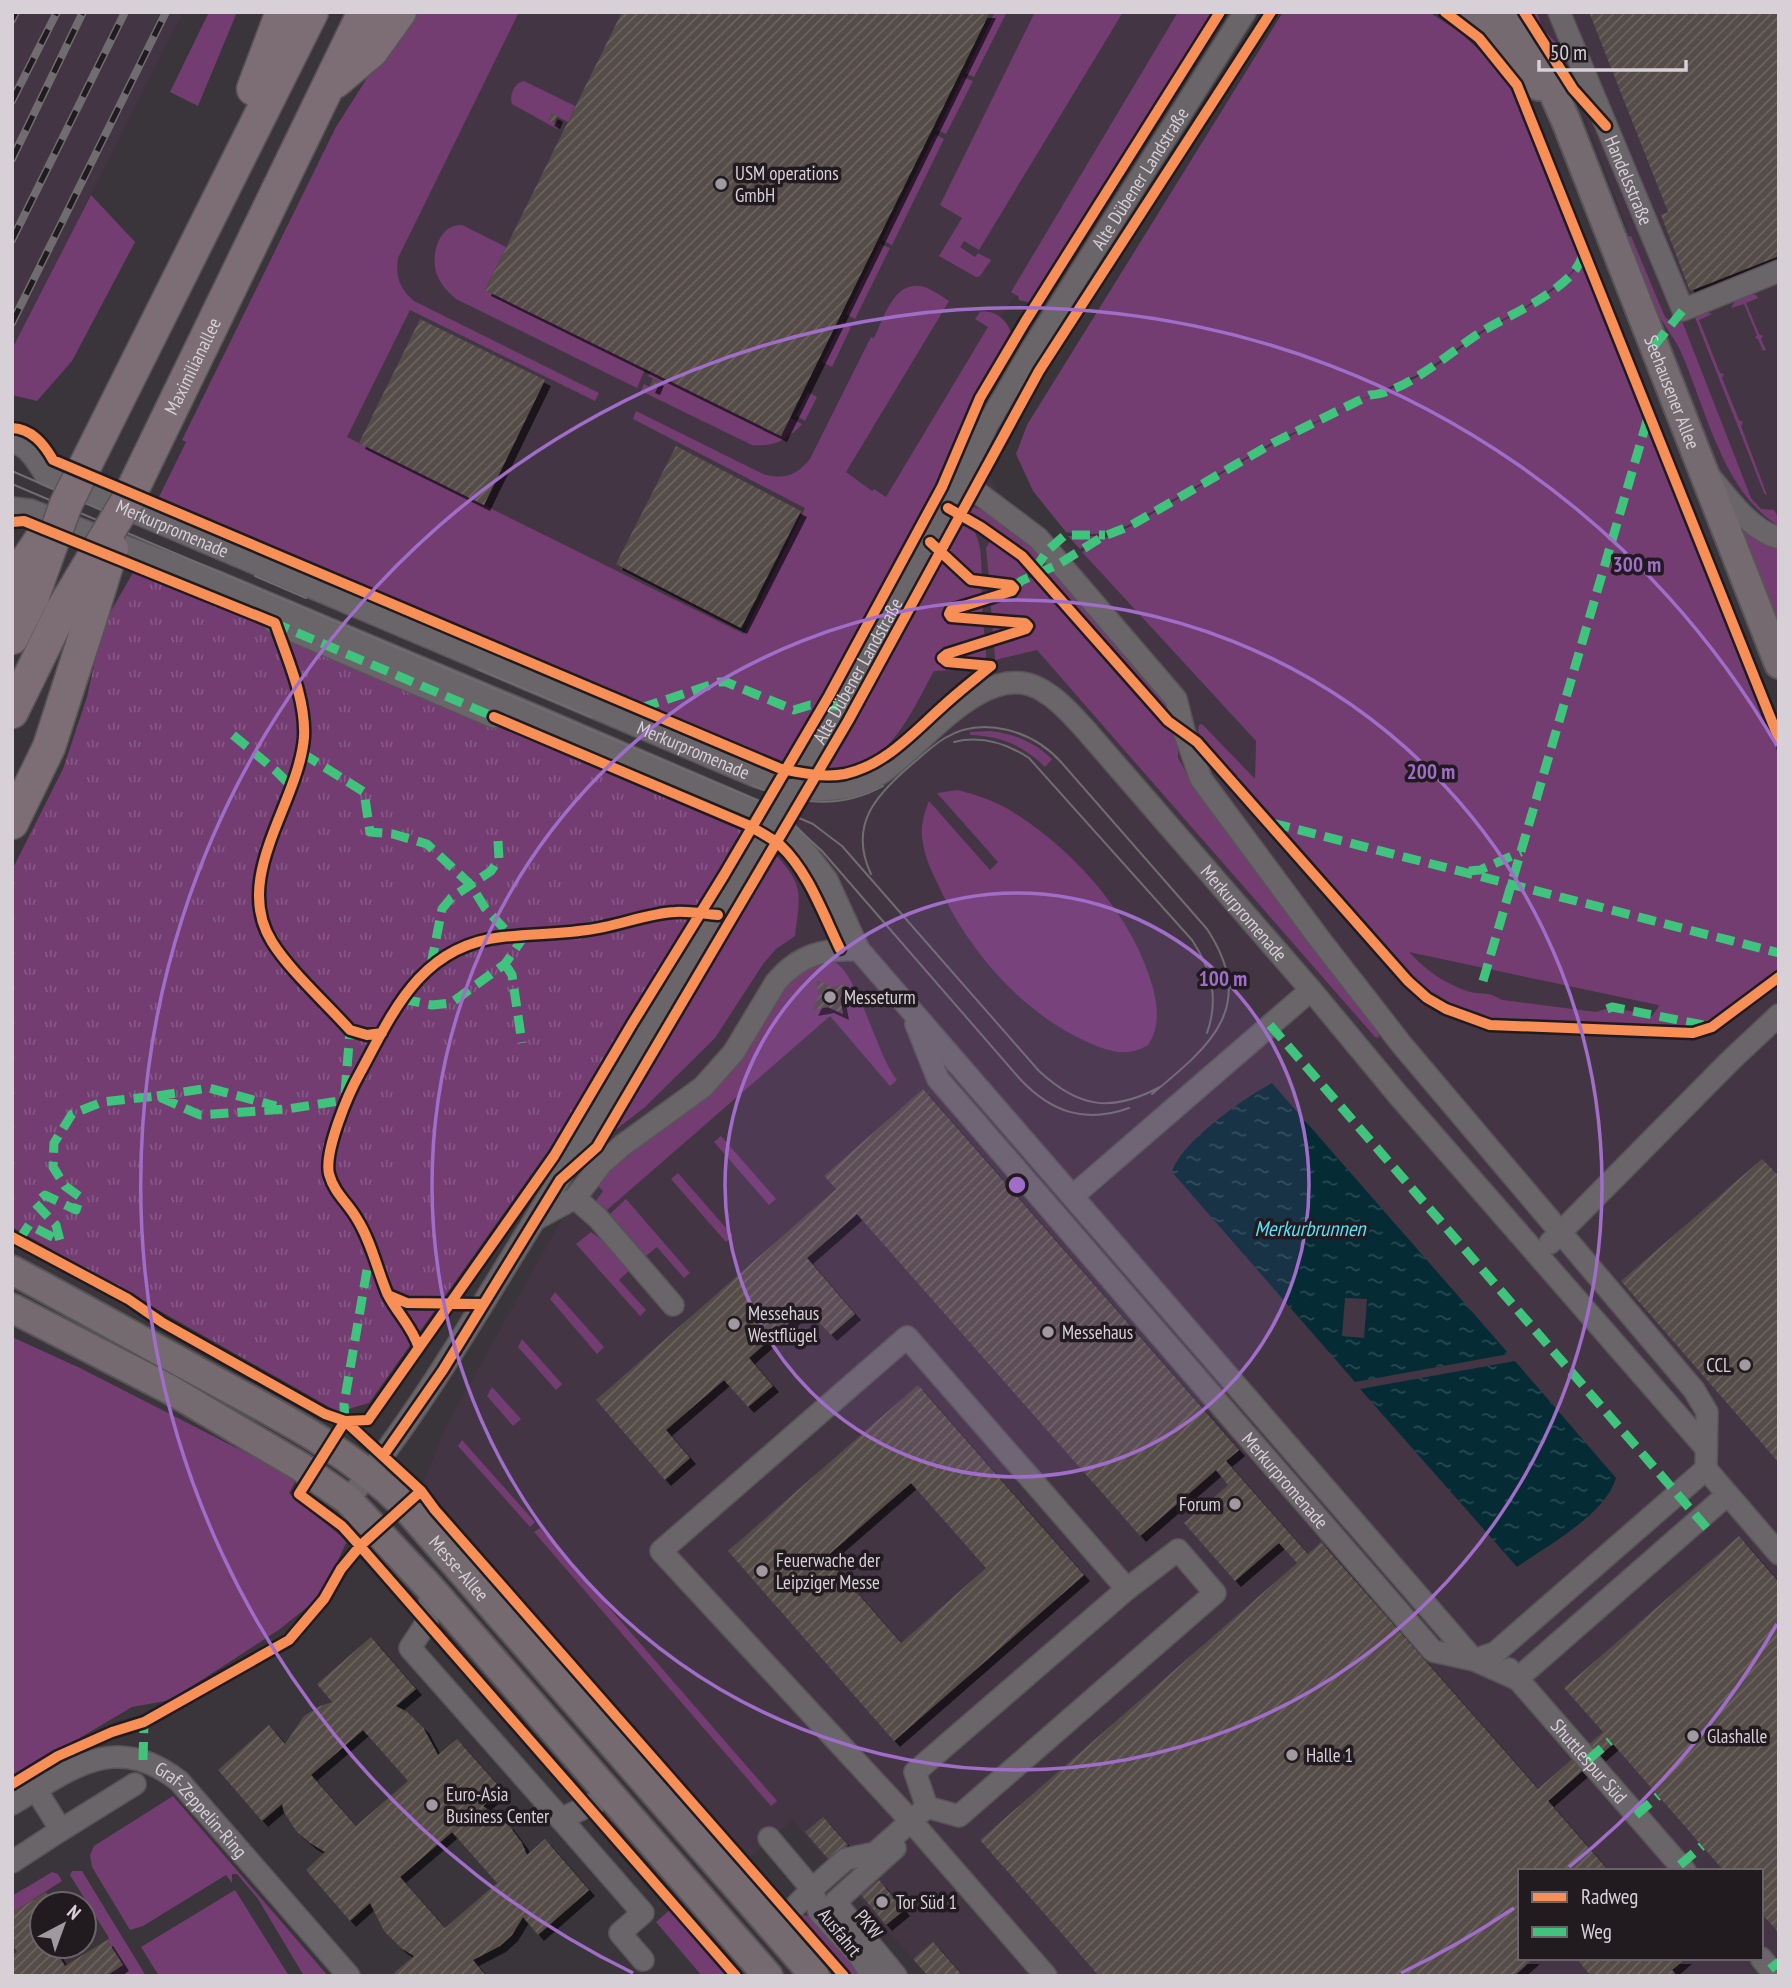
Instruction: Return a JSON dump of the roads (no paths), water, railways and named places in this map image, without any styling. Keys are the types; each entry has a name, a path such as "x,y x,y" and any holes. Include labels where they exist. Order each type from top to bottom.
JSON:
{"highway":[{"path":"248,139 251,94 282,12"},
{"path":"12,638 23,589 312,12"},
{"name":"Maximilianallee","path":"12,712 76,614 127,501 364,12"},
{"path":"326,89 372,51 400,12"},
{"path":"12,823 49,747 76,614"}],"main road":[{"name":"Seehausener Allee","path":"1469,12 1495,33 1566,121"},
{"name":"Seehausener Allee","path":"1507,12 1529,38 1566,121 1779,664"},
{"name":"Messe-Allee","path":"12,1270 261,1405 330,1445 370,1474 405,1506 815,1976"},
{"name":"Messe-Allee","path":"12,1308 169,1389 301,1467 348,1500 431,1589 768,1976"}],"street":[{"name":"Alte Dübener Landstraße","path":"348,1500 370,1474 437,1379 536,1219 833,718 962,481 988,424 1032,349 1245,12"},
{"name":"Handelsstraße","path":"1559,12 1683,310 1779,271"},
{"name":"Merkurpromenade","path":"12,442 19,443 33,456 45,474 773,782 821,790 840,790 866,782 885,771 981,691 1005,683 1038,687 1058,701 1084,728 1311,990 1399,1096 1538,1253 1706,1458"},
{"path":"1699,464 1749,520 1763,532 1779,538"},
{"name":"Merkurpromenade","path":"962,481 1038,538 1176,699 1184,731 1202,779 1318,937 1402,1045 1694,1390 1707,1412 1706,1458"},
{"name":"Merkurpromenade","path":"12,508 30,510 220,583 756,811 787,832 827,880 859,950 1485,1656"},
{"path":"275,623 494,717"},
{"path":"536,1219 575,1198 603,1163 623,1145 704,1087 734,1052 784,972 804,957 839,949 859,950"},
{"path":"1074,1195 1311,990"},
{"name":"Merkurpromenade","path":"911,1010 938,1079 1433,1651"},
{"path":"1538,1253 1560,1234 1730,1061 1778,1018"},
{"path":"1399,1096 1402,1045"},
{"path":"575,1198 598,1218 673,1305"},
{"path":"1046,1976 919,1819 661,1551 907,1337 1127,1589"},
{"path":"1485,1656 1706,1458 1727,1495 1779,1554"},
{"path":"1517,1679 1727,1495"},
{"path":"897,1976 835,1902 871,1871 919,1819 959,1816 1215,1593 1178,1549 1127,1589 915,1772 919,1819"},
{"path":"431,1589 427,1622 410,1648 643,1913 620,1933 643,1960"},
{"path":"1433,1651 1485,1656 1517,1679"},
{"path":"1433,1651 1517,1679"},
{"name":"Shuttlespur Süd","path":"1517,1679 1683,1869"},
{"name":"Graf-Zeppelin-Ring","path":"12,1804 66,1772 102,1757 124,1756 161,1767 179,1781 349,1976"},
{"path":"12,1862 135,1784"},
{"path":"36,1790 61,1830"},
{"path":"561,1819 611,1795"},
{"name":"Ausfahrt","path":"872,1976 860,1957 819,1912 812,1889 846,1859 875,1853 919,1819"},
{"path":"768,1921 789,1913 812,1889 769,1838"},
{"name":"PKW","path":"871,1871 850,1902 912,1976"},
{"path":"1763,1960 1776,1976"}],"water":[{"name":"Merkurbrunnen","path":"1272,1083 1509,1354 1355,1382 1172,1172 1187,1148 1200,1135","holes":["1345,1298 1367,1299 1364,1338 1342,1336"]},
{"path":"1515,1361 1616,1478 1610,1492 1588,1517 1517,1567 1360,1389"}],"tram line":[{"path":"12,471 133,524"},
{"path":"12,484 813,824 842,846 1039,1071 1054,1083 1068,1093 1096,1103 1126,1101 1160,1087"},
{"path":"255,576 306,598"},
{"path":"478,669 591,717"},
{"path":"871,874 863,841 869,812 887,788 941,741 960,731 991,727 1022,735 1050,751 1207,929 1222,956 1228,981 1228,1003 1221,1022 1193,1059 1152,1094"},
{"path":"954,742 984,740 1012,748 1029,758 1192,940 1212,985 1213,1008 1207,1033"},
{"path":"752,785 784,797 817,802 850,799 883,786"},
{"path":"786,818 822,851 1032,1090 1057,1107 1083,1115 1113,1113 1129,1108"}],"railway":[{"path":"12,20 16,12"},
{"path":"12,101 57,12"},
{"path":"12,159 83,12"},
{"path":"12,240 125,12"},
{"path":"12,323 166,12"}],"place":[{"name":"USM operations GmbH","path":"721,184"},
{"name":"Messeturm","path":"830,997"},
{"name":"Messehaus Westflügel","path":"734,1324"},
{"name":"Messehaus","path":"1048,1332"},
{"name":"CCL","path":"1745,1365"},
{"name":"Forum","path":"1235,1504"},
{"name":"Feuerwache der Leipziger Messe","path":"762,1571"},
{"name":"Glashalle","path":"1693,1736"},
{"name":"Halle 1","path":"1292,1755"},
{"name":"Euro-Asia Business Center","path":"432,1805"},
{"name":"Tor Süd 1","path":"882,1902"}]}
